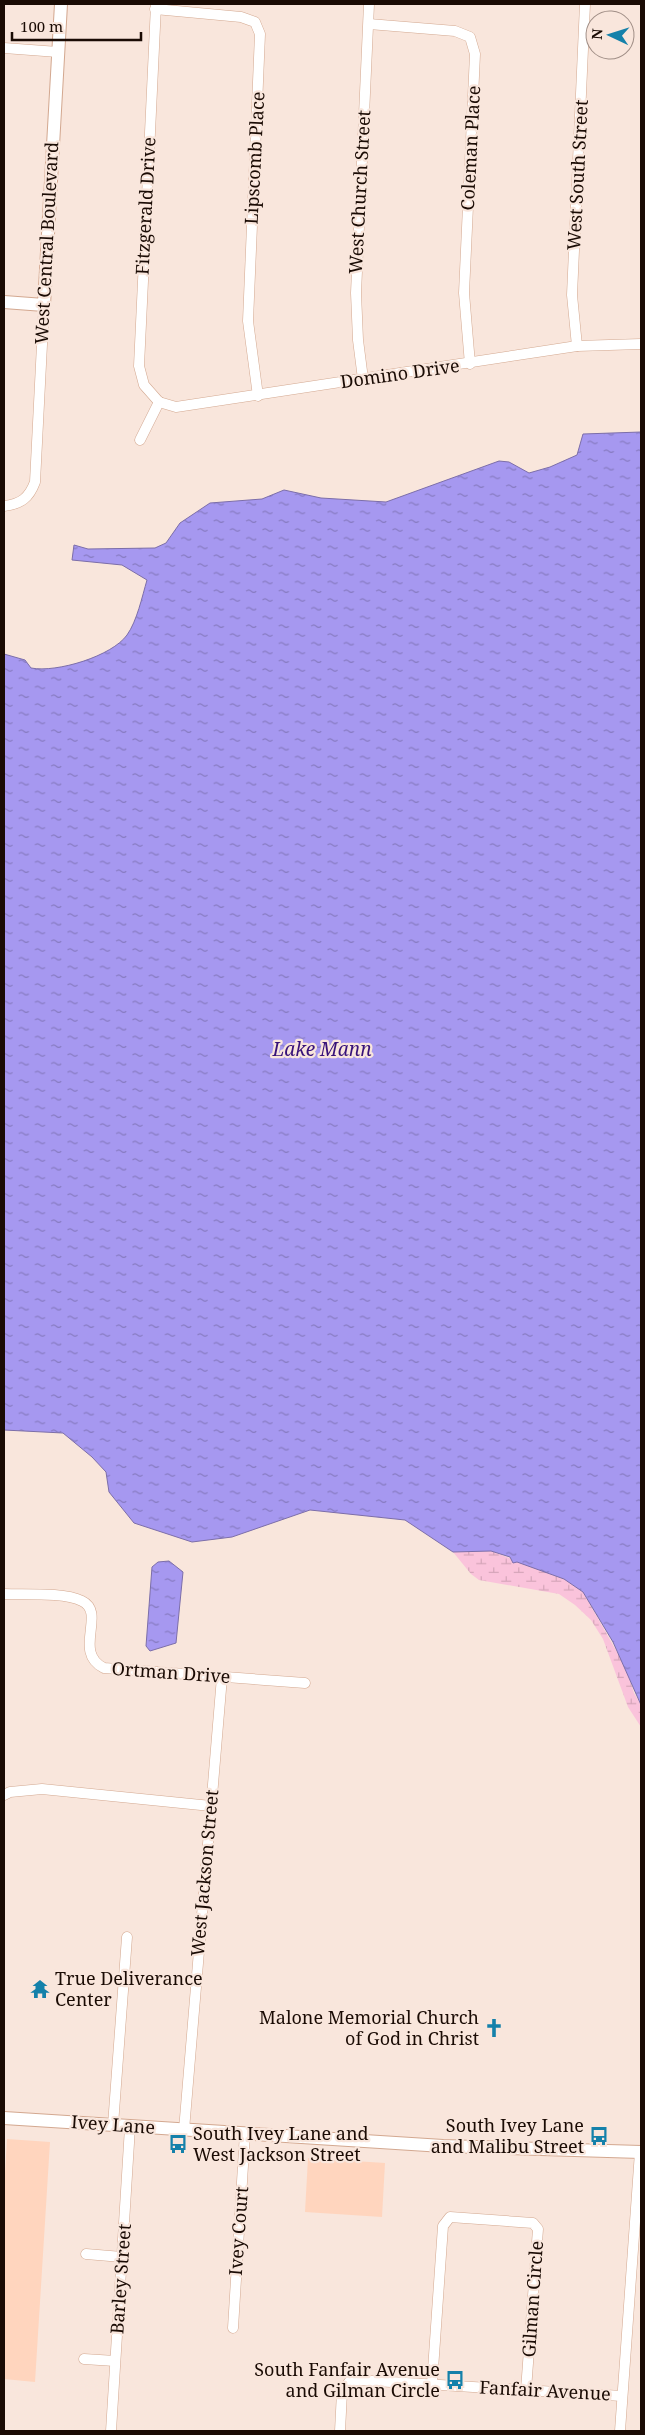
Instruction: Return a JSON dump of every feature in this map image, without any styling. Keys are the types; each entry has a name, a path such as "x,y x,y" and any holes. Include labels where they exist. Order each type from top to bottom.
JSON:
{"street":[{"name":"West Central Boulevard","path":"4,506 22,502 30,494 34,482 60,4"},
{"name":"West Church Street","path":"363,379 358,340 356,293 370,4"},
{"name":"West South Street","path":"577,346 572,295 585,4"},
{"name":"Lipscomb Place","path":"156,7 241,17 255,22 260,34 248,321 258,396"},
{"name":"Fitzgerald Drive","path":"156,7 139,366 144,385 159,402"},
{"name":"Coleman Place","path":"368,24 456,31 470,37 475,54 464,293 470,364"},
{"path":"4,48 58,52"},
{"path":"4,302 44,305"},
{"name":"Domino Drive","path":"159,402 176,407 470,364 577,346 641,344"},
{"path":"140,440 159,402"},
{"name":"Ortman Drive","path":"4,1594 70,1597 85,1602 90,1608 92,1616 90,1656 96,1664 104,1668 305,1683"},
{"name":"West Jackson Street","path":"184,2130 222,1677"},
{"path":"4,1796 10,1792 42,1789 211,1806"},
{"path":"112,2125 127,1937"},
{"name":"Ivey Lane","path":"4,2118 443,2146 641,2152"},
{"name":"Barley Street","path":"111,2431 130,2126"},
{"name":"Ivey Court","path":"232,2328 245,2133"},
{"path":"620,2431 641,2152"},
{"name":"Gilman Circle","path":"432,2384 443,2226 450,2217 533,2223 538,2229 526,2390"},
{"path":"86,2254 122,2256"},
{"path":"84,2359 116,2361"},
{"name":"Fanfair Avenue","path":"340,2431 342,2392 349,2382 358,2380 622,2396"}],"shaded area":[{"path":"7,2139 50,2142 35,2382 4,2379 4,2191"},
{"path":"308,2158 385,2163 382,2217 305,2212"}],"green space":[{"path":"491,1551 564,1579 583,1592 626,1668 634,1693 641,1705 641,1727 628,1707 603,1639 591,1620 575,1605 559,1594 479,1580 471,1574 453,1552"}],"water":[{"name":"Lake Mann","path":"641,432 641,1705 613,1642 583,1592 564,1579 517,1562 513,1563 510,1557 491,1551 453,1552 405,1520 310,1510 232,1537 192,1542 134,1523 109,1492 106,1472 92,1457 63,1433 4,1430 4,654 25,660 31,668 55,668 83,661 109,650 120,643 131,629 147,580 122,565 72,560 74,545 88,549 155,548 166,543 180,523 210,503 262,499 284,490 321,498 386,502 499,461 509,462 529,473 550,467 577,455 583,434"},
{"path":"169,1561 183,1572 176,1643 150,1651 146,1646 152,1567 158,1562"}],"place":[{"name":"True Deliverance Center","path":"40,1989"},
{"name":"Malone Memorial Church of God in Christ","path":"494,2028"},
{"name":"South Ivey Lane and Malibu Street","path":"599,2136"},
{"name":"South Ivey Lane and West Jackson Street","path":"178,2144"},
{"name":"South Fanfair Avenue and Gilman Circle","path":"455,2380"}]}
